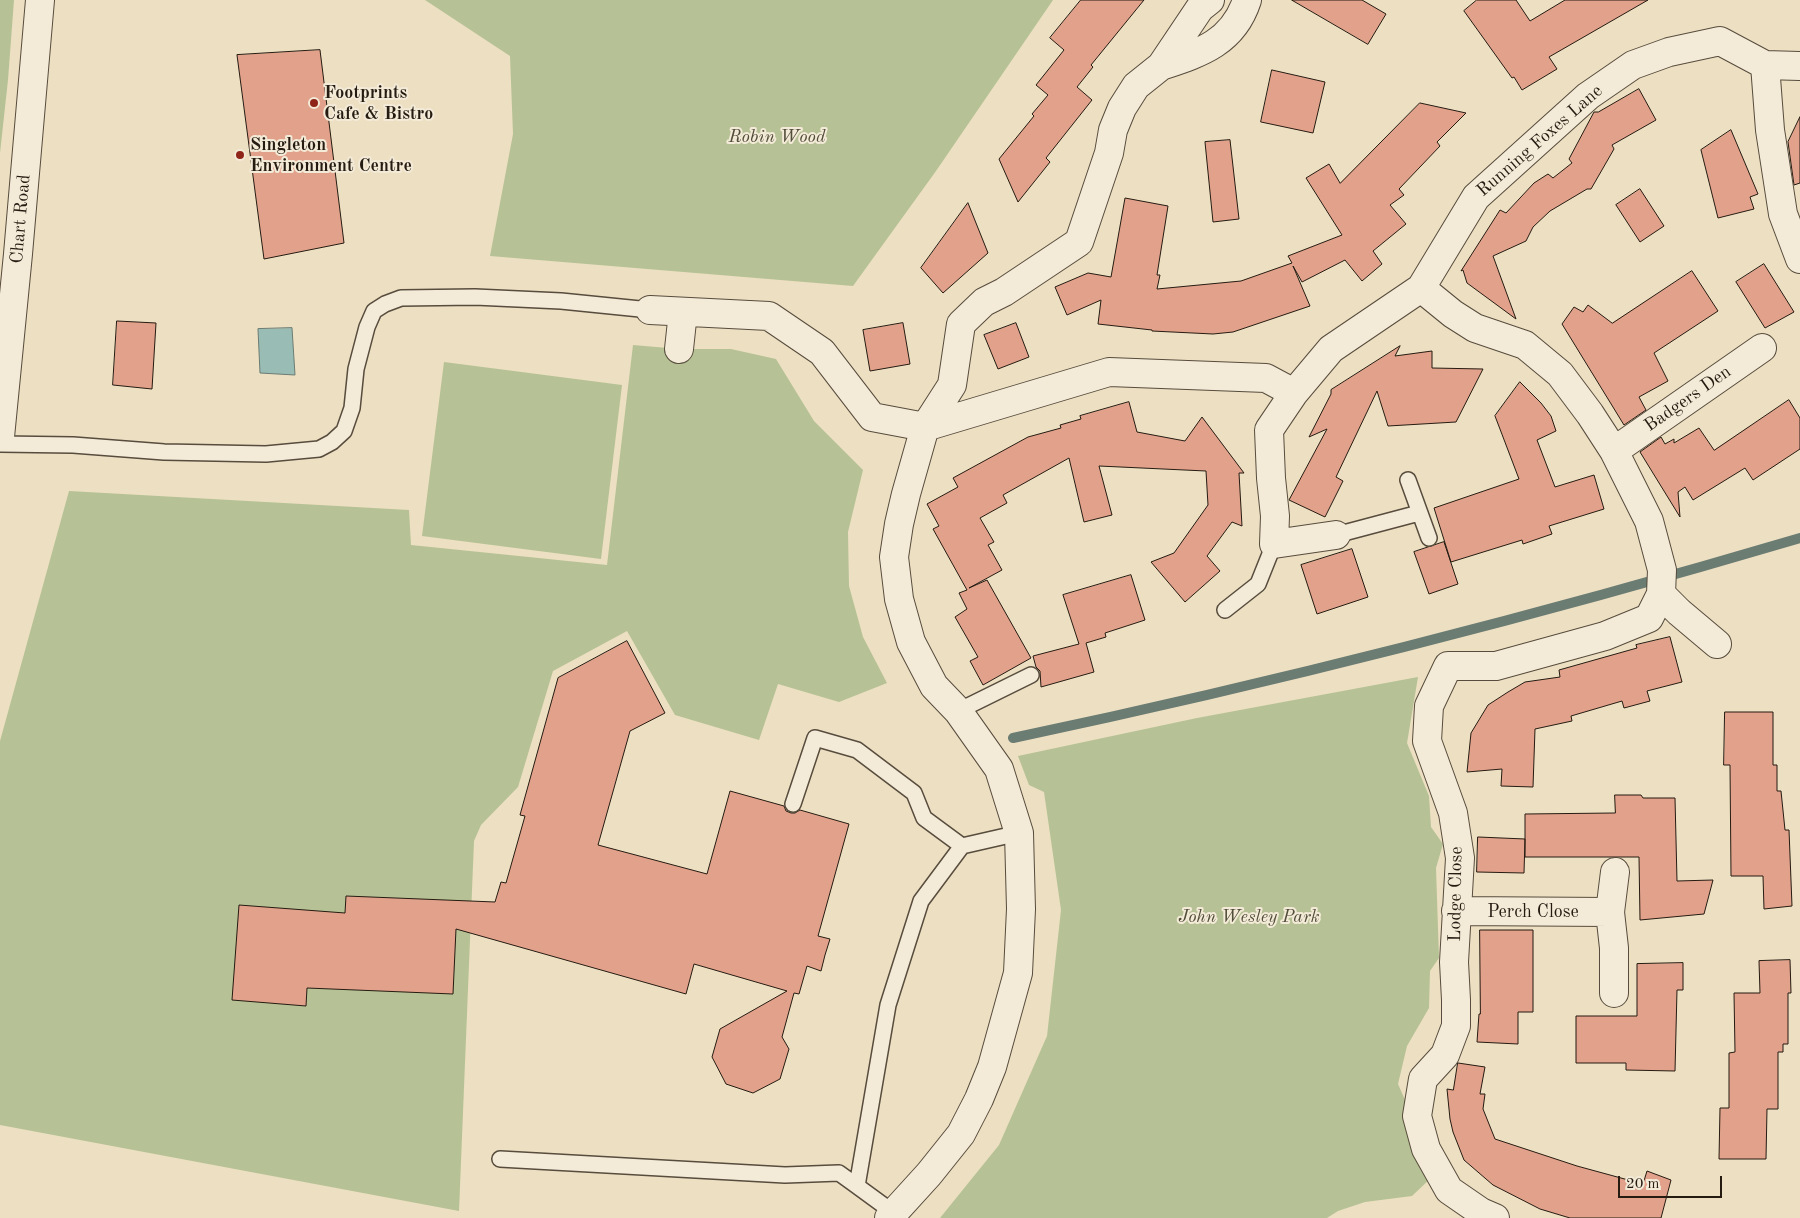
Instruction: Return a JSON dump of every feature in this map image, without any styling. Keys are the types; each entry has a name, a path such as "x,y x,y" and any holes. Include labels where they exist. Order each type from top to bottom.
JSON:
{"street":[{"name":"Chart Road","path":"0,437 40,0"},
{"path":"891,1215 929,1174 961,1134 979,1099 992,1067 1018,973 1021,909 1019,833 1000,769 958,711 934,686 911,642 898,591 894,557 899,524 925,427 952,385 961,324 984,302 1004,292 1079,242 1109,153 1113,130 1122,108 1136,86 1161,66 1200,8 1210,0"},
{"path":"1161,66 1202,52 1227,35 1247,0"},
{"name":"Running Foxes Lane","path":"1274,544 1275,516 1269,430 1294,393 1330,349 1421,288 1476,197 1588,96 1633,64 1669,52 1720,41 1765,65 1800,66"},
{"path":"1765,65 1770,130 1783,214 1800,259"},
{"path":"1421,288 1474,328 1525,345 1560,374 1590,414 1614,451"},
{"path":"650,310 769,316 822,352 872,417 925,427 1110,372 1266,378 1294,393"},
{"path":"679,349 683,312"},
{"name":"Badgers Den","path":"1614,451 1762,348"},
{"name":"Lodge Close","path":"1495,1218 1481,1212 1449,1190 1426,1149 1417,1116 1423,1079 1444,1055 1456,1026 1454,962 1460,858 1454,813 1427,742 1429,706 1448,666 1496,666 1605,636 1649,618 1661,594 1662,570 1649,521 1614,451"},
{"path":"1274,544 1336,535"},
{"path":"1661,594 1678,612 1717,644"},
{"path":"1614,993 1614,948 1610,912 1615,872"},
{"name":"Perch Close","path":"1456,911 1610,912"}],"lane":[{"path":"0,444 73,445 164,452 266,454 319,449 332,442 344,431 352,408 356,369 366,327 374,311 385,304 401,298 475,297 561,301 650,310"},
{"path":"1408,480 1428,538"},
{"path":"1336,535 1419,513"},
{"path":"1225,610 1258,584 1274,544"},
{"path":"958,711 1031,676"},
{"path":"794,804 815,738 858,750 914,793 924,818 962,846"},
{"path":"857,1186 888,1005 921,901 962,846 1019,833"},
{"path":"500,1159 785,1176 840,1173 891,1215"}],"green space":[{"path":"0,0 14,0 0,153"},
{"name":"Robin Wood","path":"425,0 1053,0 936,171 853,286 490,256 513,134 510,56"},
{"path":"633,345 679,349 731,349 776,359 814,421 863,470 848,532 849,586 863,637 887,683 839,702 778,684 759,740 675,715 627,631 553,671 518,787 481,825 474,841 459,1211 0,1125 0,741 69,491 409,510 411,545 607,565"},
{"path":"444,362 622,385 601,559 422,536"},
{"name":"John Wesley Park","path":"1418,677 1407,743 1429,796 1431,827 1443,844 1436,868 1439,958 1430,971 1429,1008 1407,1046 1398,1084 1409,1109 1432,1177 1412,1196 1365,1202 1338,1211 1327,1218 940,1218 999,1145 1047,1036 1061,910 1044,792 1029,785 1018,756 1197,718"}],"water":[{"path":"292,328 295,375 260,373 258,329"}],"building":[{"path":"1081,0 1144,0 1091,65 1093,67 1077,87 1092,100 1046,158 1050,162 1018,202 999,159 1034,116 1032,114 1048,95 1036,85 1064,50 1050,38"},
{"path":"1292,0 1362,0 1386,14 1368,44"},
{"path":"1477,0 1516,0 1530,21 1565,0 1648,0 1549,57 1557,69 1522,90 1464,11"},
{"path":"320,50 344,243 264,259 237,55"},
{"path":"1272,70 1325,82 1313,133 1261,122"},
{"path":"1639,89 1656,120 1612,145 1614,149 1591,189 1587,189 1550,211 1533,227 1526,241 1493,256 1516,319 1467,283 1463,270 1461,271 1500,210 1506,213 1534,183 1548,174 1553,178 1572,163 1569,159 1594,112 1598,112"},
{"path":"1420,103 1466,113 1437,142 1440,146 1399,189 1404,195 1390,205 1406,224 1373,251 1382,264 1362,281 1345,260 1302,282 1293,266 1310,306 1233,332 1213,334 1152,331 1098,324 1101,300 1067,315 1055,287 1088,273 1111,277 1125,198 1168,206 1157,275 1160,275 1157,289 1241,281 1292,263 1288,256 1342,235 1306,178 1329,164 1340,183"},
{"path":"1800,117 1800,183 1794,185 1788,142"},
{"path":"1731,130 1758,194 1750,197 1754,209 1718,218 1701,150"},
{"path":"1230,140 1239,219 1213,222 1205,142"},
{"path":"1640,189 1664,226 1640,242 1616,205"},
{"path":"968,203 988,253 943,293 921,268"},
{"path":"1764,264 1794,312 1765,328 1736,282"},
{"path":"1692,271 1718,311 1654,353 1668,381 1639,397 1646,410 1624,425 1562,324 1574,307 1583,312 1588,305 1612,323"},
{"path":"117,321 156,323 152,389 113,385"},
{"path":"903,323 910,364 870,371 863,330"},
{"path":"1016,323 1029,357 998,369 984,335"},
{"path":"1400,346 1395,356 1432,351 1432,368 1483,369 1456,422 1388,426 1377,391 1336,477 1343,481 1325,517 1289,500 1327,429 1309,437 1331,394 1331,390"},
{"path":"1520,382 1551,416 1556,431 1537,440 1555,487 1594,475 1604,509 1549,526 1552,534 1523,544 1522,540 1451,562 1434,508 1519,479 1495,416"},
{"path":"1789,400 1800,418 1800,449 1753,480 1745,468 1693,500 1685,487 1678,492 1680,517 1640,452 1661,437 1665,444 1674,439 1674,443 1699,428 1714,450"},
{"path":"1129,402 1137,432 1185,441 1202,417 1244,473 1239,473 1242,526 1232,522 1207,556 1220,571 1185,602 1151,562 1174,553 1208,505 1206,471 1099,466 1112,515 1084,522 1069,458 1003,495 1007,503 980,518 994,542 988,545 1002,570 969,588 987,580 1031,658 983,685 970,661 978,657 955,617 967,609 959,593 967,590 933,529 939,526 927,504 958,487 953,478 1028,437 1061,428 1060,425 1081,419 1080,416"},
{"path":"1444,542 1458,584 1429,594 1414,552"},
{"path":"1352,549 1368,597 1317,614 1301,565"},
{"path":"1131,575 1145,620 1105,633 1106,637 1086,643 1094,672 1041,687 1040,671 1036,667 1033,656 1079,644 1063,595"},
{"path":"1670,637 1682,682 1647,691 1650,701 1624,708 1622,701 1571,716 1572,721 1535,729 1533,787 1501,786 1502,769 1467,772 1471,733 1488,705 1525,682 1560,677 1559,670 1637,648 1636,645"},
{"path":"627,641 665,713 630,731 598,845 707,874 730,791 784,806 786,811 791,813 800,810 849,824 818,936 830,939 821,971 807,966 799,994 794,993 782,1037 789,1049 780,1079 753,1093 726,1084 712,1057 720,1029 787,991 694,964 686,994 456,929 453,994 307,988 306,1006 232,1000 239,905 345,913 346,896 495,902 501,882 506,883 525,816 520,815 558,678"},
{"path":"1725,712 1773,712 1773,765 1777,765 1777,791 1781,791 1785,830 1789,830 1792,906 1764,909 1763,876 1731,876 1730,765 1724,765"},
{"path":"1615,795 1641,795 1643,798 1675,798 1677,881 1713,880 1704,914 1640,920 1639,857 1525,857 1525,814 1615,813"},
{"path":"1478,837 1525,839 1524,873 1477,872"},
{"path":"1480,930 1533,930 1533,1012 1518,1012 1518,1044 1477,1042 1480,1014"},
{"path":"1790,960 1791,993 1788,993 1788,1044 1783,1044 1783,1052 1778,1052 1778,1109 1767,1109 1766,1159 1719,1159 1720,1108 1729,1108 1729,1053 1735,1052 1734,993 1760,993 1759,961"},
{"path":"1683,963 1683,990 1677,990 1675,1071 1626,1070 1626,1063 1576,1063 1576,1016 1637,1016 1637,964"},
{"path":"1458,1063 1485,1067 1480,1094 1485,1094 1483,1109 1495,1139 1577,1166 1643,1184 1647,1171 1671,1180 1661,1218 1570,1218 1540,1209 1493,1185 1464,1160 1453,1132 1447,1089 1453,1090"}],"waterway":[{"path":"1013,738 1211,694 1408,646 1605,594 1800,538"}],"place":[{"name":"Footprints Cafe & Bistro","path":"314,103"},
{"name":"Singleton Environment Centre","path":"240,155"}]}
